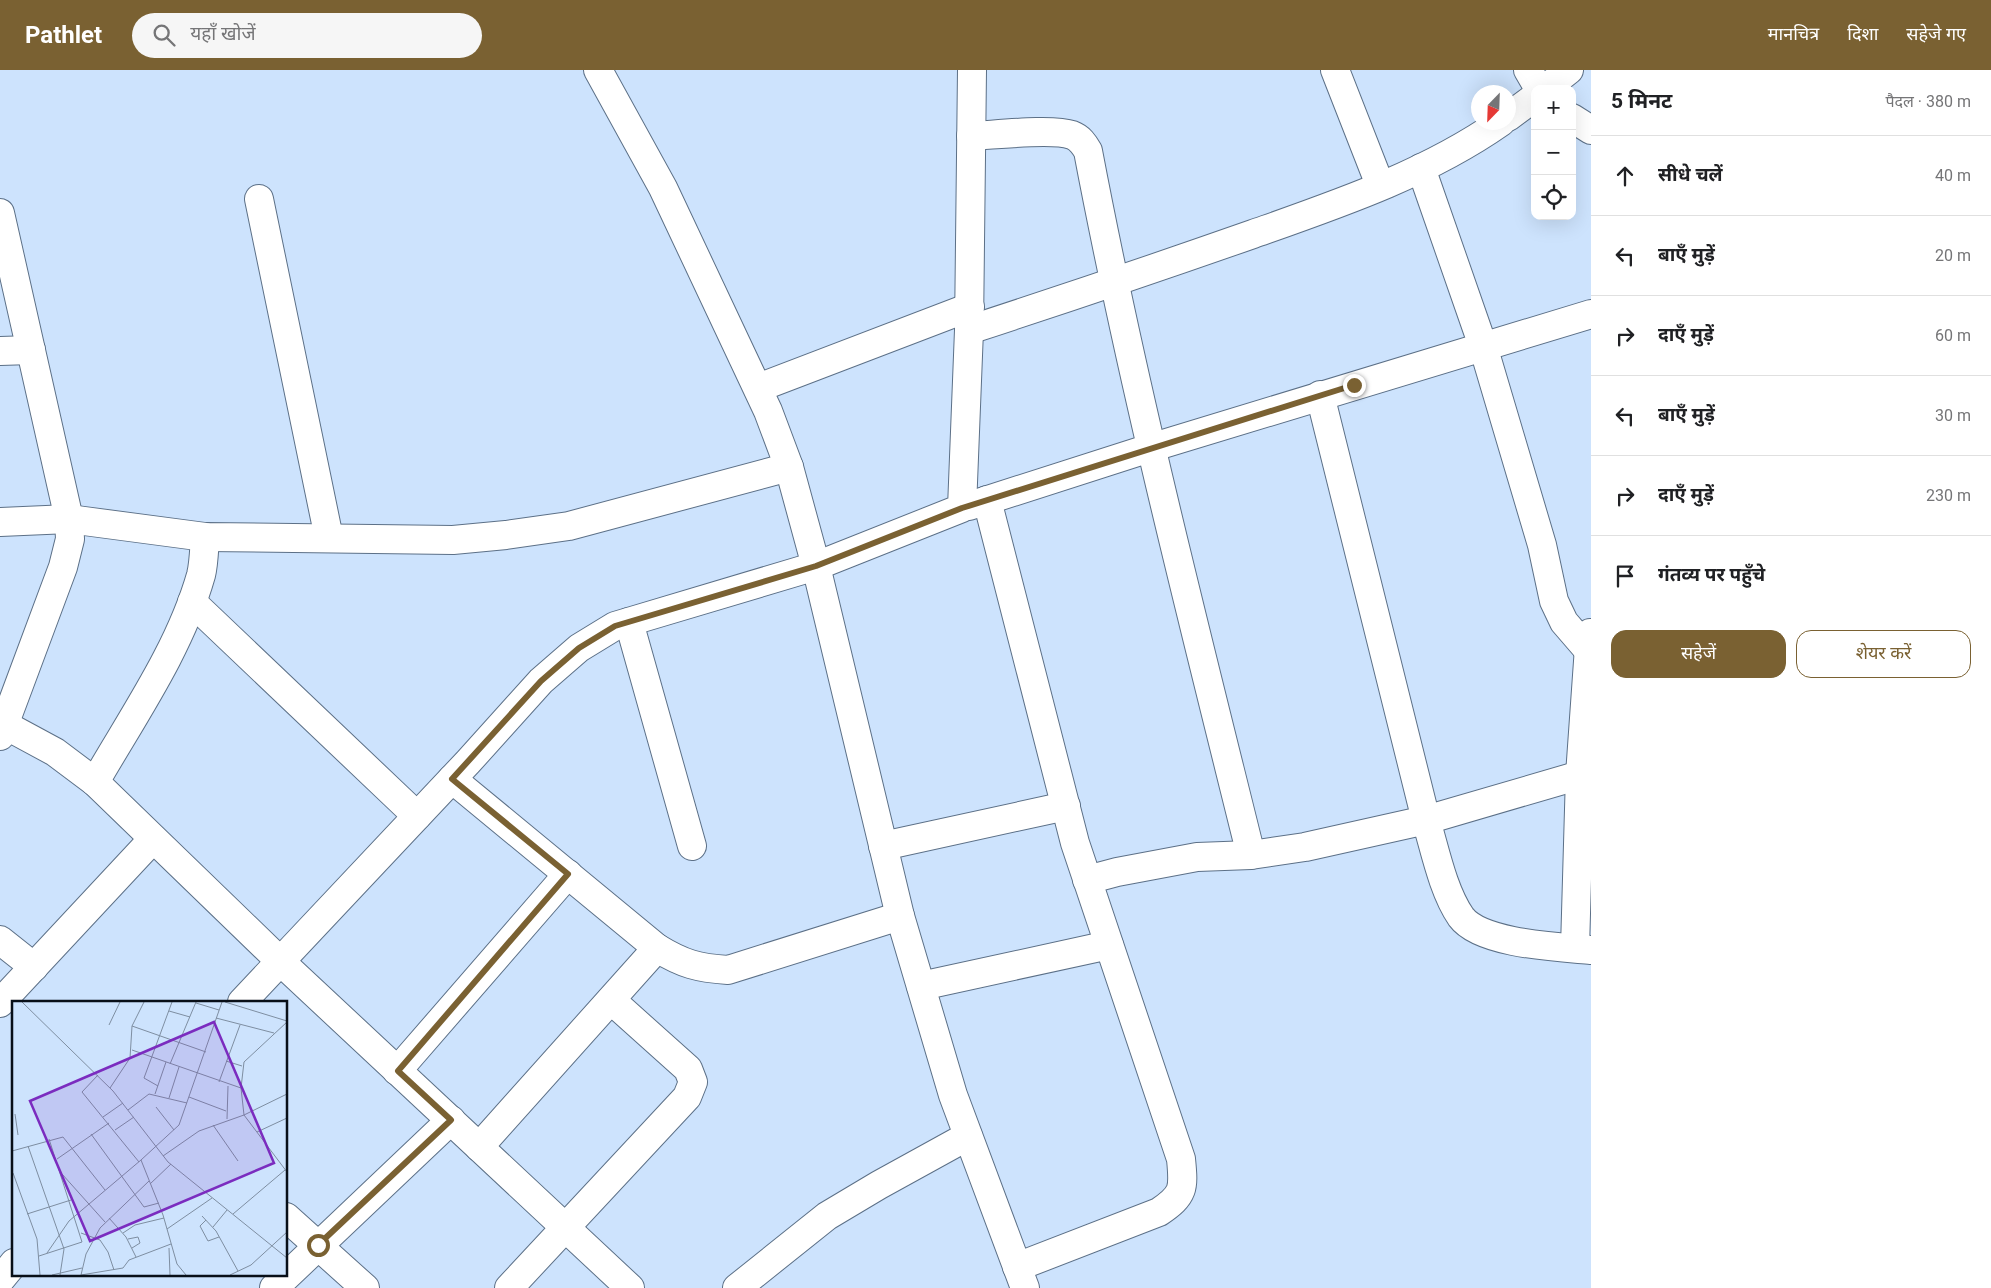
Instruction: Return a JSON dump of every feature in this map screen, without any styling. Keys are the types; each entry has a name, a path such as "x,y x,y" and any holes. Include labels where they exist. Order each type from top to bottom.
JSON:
{"street":[{"path":"598,70 663,188 758,388 789,466 816,566 900,916 953,1095 1021,1277 1159,1212 1177,1200 1184,1185 1181,1159 1086,880 1066,806 975,504 970,318 972,70"},
{"path":"1335,70 1380,185"},
{"path":"1528,70 1537,85"},
{"path":"1550,85 1570,70"},
{"path":"1516,111 1531,100"},
{"path":"1576,121 1591,130"},
{"path":"758,388 970,318 1114,284 1310,214 1422,168 1477,139 1490,130"},
{"path":"971,136 1055,133 1072,135 1082,141 1088,151 1114,284 1150,448 1251,855"},
{"path":"1422,168 1483,346 1542,545 1554,601 1564,622 1589,651"},
{"path":"259,199 329,538"},
{"path":"0,213 69,519 70,539 63,567 3,731 55,752 96,782 280,961 630,1288"},
{"path":"243,1001 452,779 541,681 579,648 615,626 816,566 975,504 1150,448 1591,314"},
{"path":"0,351 31,350"},
{"path":"1320,395 1426,820 1445,882 1461,917 1475,930 1497,938 1583,949 1580,775 1591,624"},
{"path":"0,522 69,519 205,537 453,540 569,526 789,466"},
{"path":"96,782 174,644 192,602 202,572 205,537"},
{"path":"192,602 417,816"},
{"path":"629,622 692,846"},
{"path":"1086,880 1196,857 1251,855 1305,847 1426,820 1580,775"},
{"path":"452,779 657,948 678,961 698,968 728,970 900,916"},
{"path":"882,846 1066,806"},
{"path":"0,1003 153,839"},
{"path":"398,1071 568,874"},
{"path":"0,940 34,968"},
{"path":"921,986 1109,945"},
{"path":"479,1147 657,948"},
{"path":"509,1288 564,1226 687,1097 693,1082 688,1069 611,1000"},
{"path":"288,1274 451,1120"},
{"path":"736,1288 827,1216 968,1136"},
{"path":"288,1219 365,1288"},
{"path":"0,1280 12,1265"},
{"path":"274,1288 286,1276"}],"route":[{"path":"318,1245 451,1120 398,1071 568,874 452,779 541,681 579,648 615,626 816,566 962,508 1354,385"}]}
